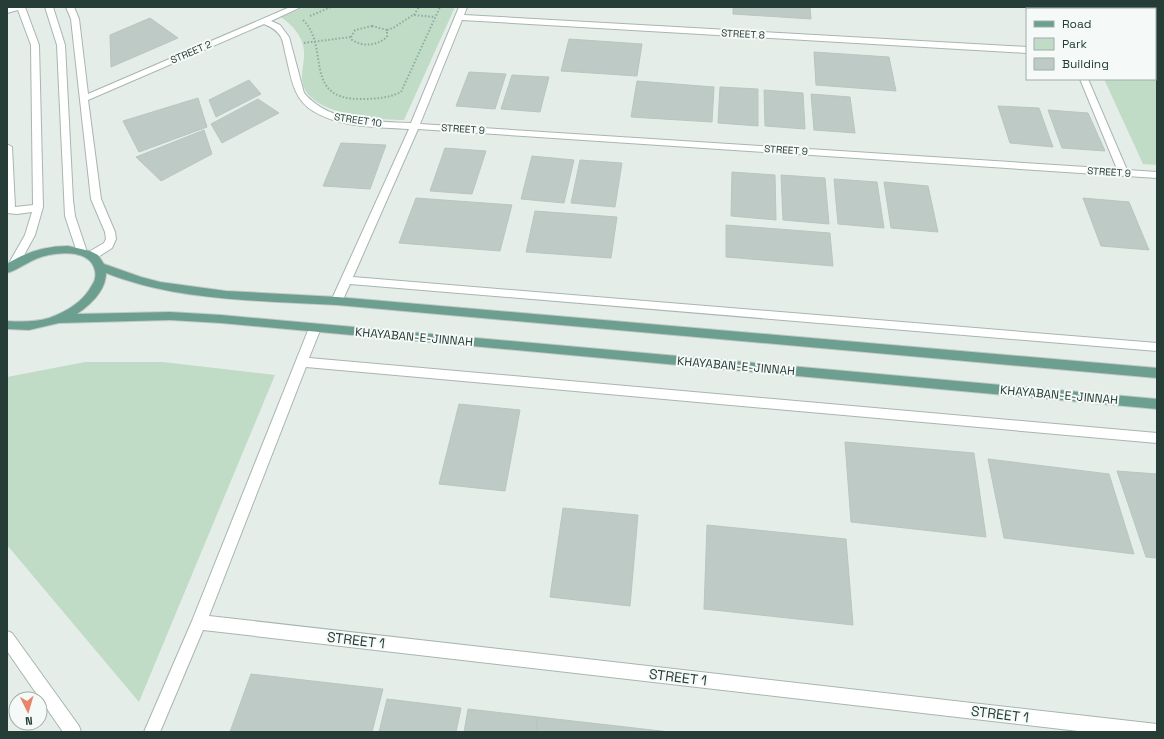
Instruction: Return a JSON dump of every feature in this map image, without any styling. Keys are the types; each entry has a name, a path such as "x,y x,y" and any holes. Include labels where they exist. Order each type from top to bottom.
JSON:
{"main road":[{"path":"7,325 20,327 39,325 58,319 72,312 93,294 100,279 99,266 96,261 87,254 56,250 41,252 10,267"},
{"path":"99,266 138,280 184,290 337,300 1157,373"},
{"name":"KHAYABAN-E-JINNAH","path":"58,319 170,316 221,319 1157,404"},
{"path":"7,332 20,327"}],"street":[{"path":"48,7 61,45 70,216 87,254 108,245 111,239 110,232 100,212 95,192 75,19 70,7"},
{"name":"STREET 2","path":"84,98 297,7"},
{"path":"337,300 415,126 463,7"},
{"path":"7,11 20,8 35,45 38,208 30,235 10,267"},
{"name":"STREET 8","path":"458,18 1026,50"},
{"name":"STREET 10","path":"265,21 277,28 285,37 300,94 305,102 317,110 334,118 379,124 415,126"},
{"path":"1084,80 1123,173"},
{"name":"STREET 9","path":"415,126 1157,175"},
{"path":"7,147 10,210 17,212 38,208"},
{"path":"347,280 1157,347"},
{"path":"152,732 199,622 303,362 315,328"},
{"path":"303,362 1157,438"},
{"name":"STREET 1","path":"199,622 1157,732"},
{"path":"7,638 73,732"}],"path":[{"path":"310,16 331,7"},
{"path":"387,30 413,15 420,7"},
{"path":"303,20 311,29 319,65 327,88 336,96 353,100 396,95 401,92 434,17 440,7"},
{"path":"413,15 458,18"},
{"path":"314,41 350,37 355,30 366,26 378,26 387,30"},
{"path":"350,37 360,45 373,45 387,37 387,30"}],"green space":[{"path":"305,7 455,7 404,120 379,119 347,114 319,103 309,95 303,85 302,80 304,55 302,40 293,27 281,17"},
{"path":"1157,46 1157,165 1143,164 1104,80 1156,80"},
{"path":"85,362 163,362 275,375 139,702 7,545 7,377"}],"building":[{"path":"733,7 810,7 811,19 733,14"},
{"path":"150,18 178,38 111,67 110,35"},
{"path":"569,39 642,44 637,76 561,71"},
{"path":"814,52 889,57 896,91 816,85"},
{"path":"469,72 506,74 495,109 456,106"},
{"path":"512,75 549,77 540,112 501,109"},
{"path":"249,80 261,94 216,117 209,100"},
{"path":"637,81 714,87 712,122 631,117"},
{"path":"720,87 758,89 758,126 718,123"},
{"path":"764,90 803,93 805,129 765,126"},
{"path":"811,94 850,97 855,133 814,130"},
{"path":"198,98 207,127 139,152 123,121"},
{"path":"258,99 279,113 222,143 211,124"},
{"path":"998,106 1039,108 1053,147 1010,143"},
{"path":"1048,110 1088,113 1105,151 1062,148"},
{"path":"204,130 212,154 161,181 136,157"},
{"path":"341,143 386,145 370,189 323,186"},
{"path":"445,148 486,151 472,194 430,191"},
{"path":"532,156 574,160 564,203 521,199"},
{"path":"580,160 622,163 615,207 571,203"},
{"path":"732,172 775,175 776,220 731,216"},
{"path":"781,175 825,178 829,224 783,220"},
{"path":"834,179 877,182 884,228 838,224"},
{"path":"884,182 928,186 938,232 891,228"},
{"path":"416,198 512,205 500,251 399,243"},
{"path":"1083,198 1129,202 1149,250 1101,246"},
{"path":"535,211 617,217 611,258 526,252"},
{"path":"726,225 830,233 833,266 726,257"},
{"path":"459,404 520,410 505,491 439,484"},
{"path":"845,442 974,453 986,537 851,522"},
{"path":"988,459 1109,474 1134,554 1004,538"},
{"path":"1117,471 1157,474 1157,558 1146,557"},
{"path":"563,508 638,515 630,606 550,597"},
{"path":"707,525 846,539 853,625 704,609"},
{"path":"251,674 383,689 372,732 230,732"},
{"path":"387,699 461,708 456,732 379,732"},
{"path":"468,709 538,717 536,732 464,732"},
{"path":"538,717 670,732 536,732"}]}
